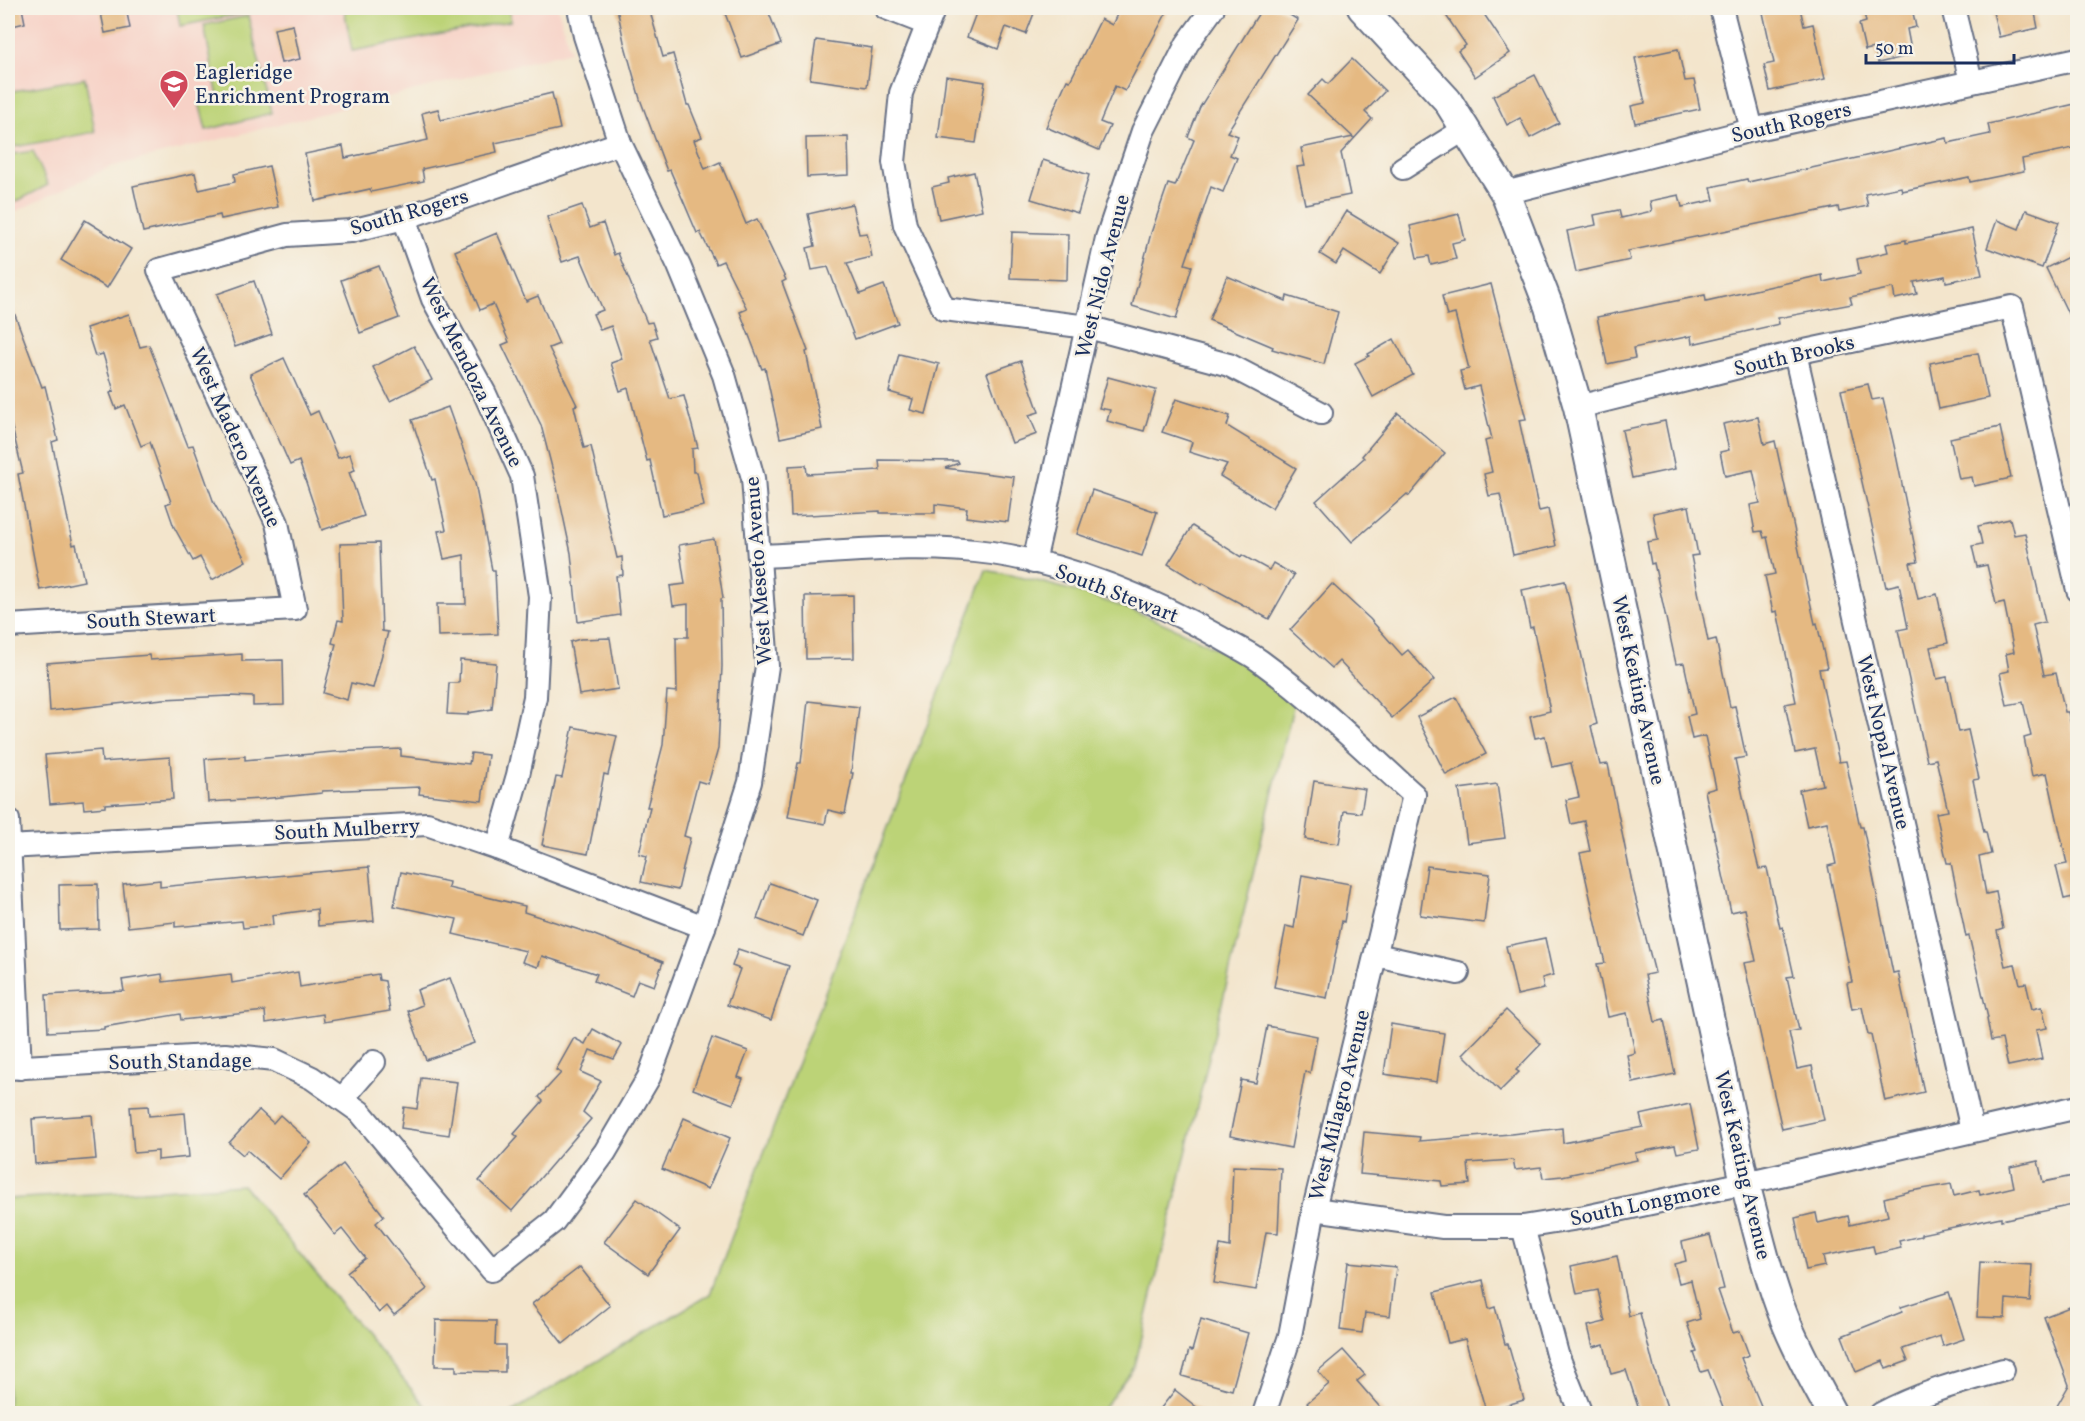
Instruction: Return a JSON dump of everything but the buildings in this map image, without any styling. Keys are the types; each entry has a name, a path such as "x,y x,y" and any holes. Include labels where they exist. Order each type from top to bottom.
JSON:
{"street":[{"name":"West Meseto Avenue","path":"492,1270 554,1221 605,1152 649,1077 704,927 750,782 767,666 753,478 724,375 679,266 620,143 585,36 579,8"},
{"path":"886,8 931,16 901,93 894,162 905,225 944,309 1088,327 1229,365 1321,413"},
{"name":"West Nido Avenue","path":"1034,562 1107,238 1143,131 1187,44 1213,8"},
{"name":"West Keating Avenue","path":"1362,8 1447,100 1505,192 1549,307 1578,407 1745,1183 1784,1318 1832,1413"},
{"path":"1721,8 1752,130"},
{"path":"1953,8 1971,81"},
{"name":"South Rogers","path":"1505,192 1752,130 2078,59"},
{"path":"1403,168 1465,129"},
{"name":"South Rogers","path":"159,270 287,236 351,231 404,218 620,143"},
{"name":"West Mendoza Avenue","path":"404,218 433,299 485,394 522,476 540,596 535,697 518,775 497,848"},
{"name":"West Madero Avenue","path":"159,270 277,523 295,609"},
{"name":"South Brooks","path":"1578,407 1796,353 2012,307 2078,590"},
{"name":"West Nopal Avenue","path":"1796,353 1972,1130"},
{"name":"South Stewart","path":"760,556 891,549 946,549 992,553 1034,562 1144,599 1201,627 1258,660 1297,690 1414,795"},
{"name":"South Stewart","path":"8,626 295,609"},
{"name":"West Milagro Avenue","path":"1264,1413 1290,1335 1314,1209 1414,795"},
{"path":"8,820 14,1068"},
{"name":"South Mulberry","path":"9,847 427,824 497,848 704,927"},
{"path":"1376,955 1458,973"},
{"name":"South Standage","path":"14,1068 225,1055 274,1060 312,1078 360,1112 492,1270"},
{"path":"342,1099 374,1062"},
{"name":"South Longmore","path":"1314,1209 1443,1227 1523,1227 1585,1217 1745,1183 2078,1107"},
{"path":"1523,1227 1557,1354 1581,1413"},
{"path":"1881,1413 1936,1390 2003,1370"}],"shaded area":[{"name":"Eagleridge Enrichment Program","path":"8,8 558,8 570,51 110,167 8,215"}],"green space":[{"path":"177,8 254,8 255,11 180,26"},
{"path":"344,8 508,8 511,21 352,51"},
{"path":"248,16 272,113 206,130 199,102 218,97 204,25"},
{"path":"85,78 95,132 15,147 8,114 8,92"},
{"path":"8,129 14,154 33,151 48,185 8,206"},
{"path":"986,570 1084,594 1179,630 1239,662 1294,703 1135,1366 1100,1413 510,1413 710,1294"},
{"path":"243,1185 431,1413 8,1413 8,1199"}],"place":[{"name":"Eagleridge Enrichment Program","path":"174,110"}]}
